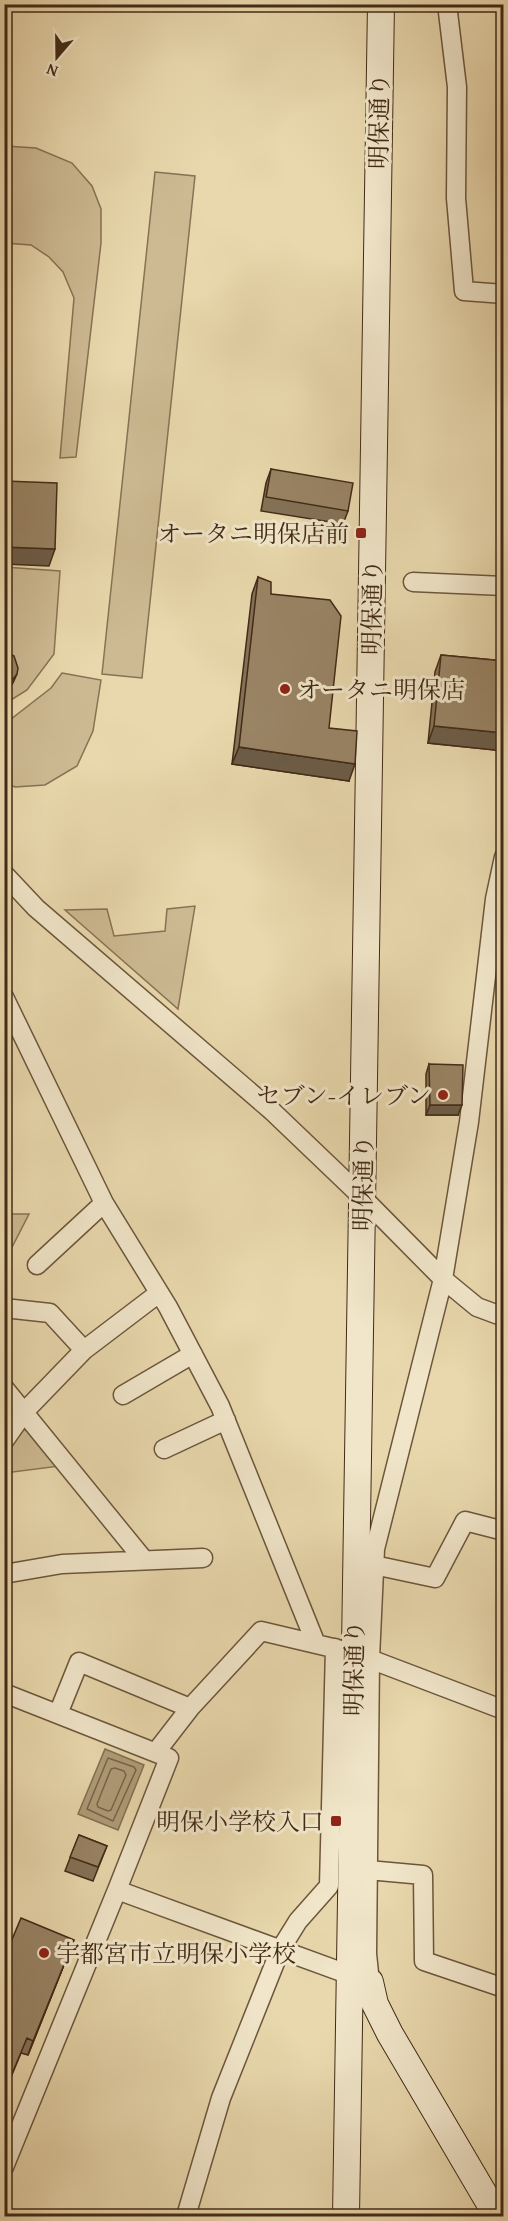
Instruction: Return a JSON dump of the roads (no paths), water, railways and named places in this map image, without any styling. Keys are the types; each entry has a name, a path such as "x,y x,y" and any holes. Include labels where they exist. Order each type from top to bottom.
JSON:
{"street":[{"name":"明保通り","path":"346,2217 360,1979 353,1653 363,1198 381,4"},
{"path":"447,4 457,87 456,198 464,291 504,294"},
{"path":"413,582 504,586"},
{"path":"186,2217 220,2098 280,1950 298,1921 329,1886 353,1653 374,1565 375,1550 443,1280 469,1122 495,899 504,857"},
{"path":"4,874 36,908 272,1111 363,1198 443,1280 477,1307 504,1317"},
{"path":"4,998 104,1203 159,1293 226,1420 316,1644"},
{"path":"37,1265 104,1203"},
{"path":"4,1441 25,1411 84,1350 159,1293"},
{"path":"4,1308 50,1312 84,1350"},
{"path":"123,1395 193,1354"},
{"path":"4,1388 144,1560"},
{"path":"164,1449 226,1420"},
{"path":"374,1565 435,1578 465,1521 504,1531"},
{"path":"4,1574 62,1564 203,1558"},
{"path":"156,1752 190,1708 261,1631 353,1653 504,1710"},
{"path":"353,1653 368,1870 367,1954 360,1979"},
{"path":"58,1714 79,1662 190,1708"},
{"path":"4,1693 169,1758 6,2159"},
{"path":"368,1870 423,1875 424,1961 504,1988"},
{"path":"117,1890 360,1979 497,2217"}],"water":[{"path":"105,1749 144,1765 118,1830 78,1814"}],"place":[{"name":"オータニ明保店前","path":"361,533"},
{"name":"オータニ明保店","path":"285,689"},
{"name":"セブン-イレブン","path":"443,1095"},
{"name":"明保小学校入口","path":"336,1821"},
{"name":"宇都宮市立明保小学校","path":"44,1953"}]}
